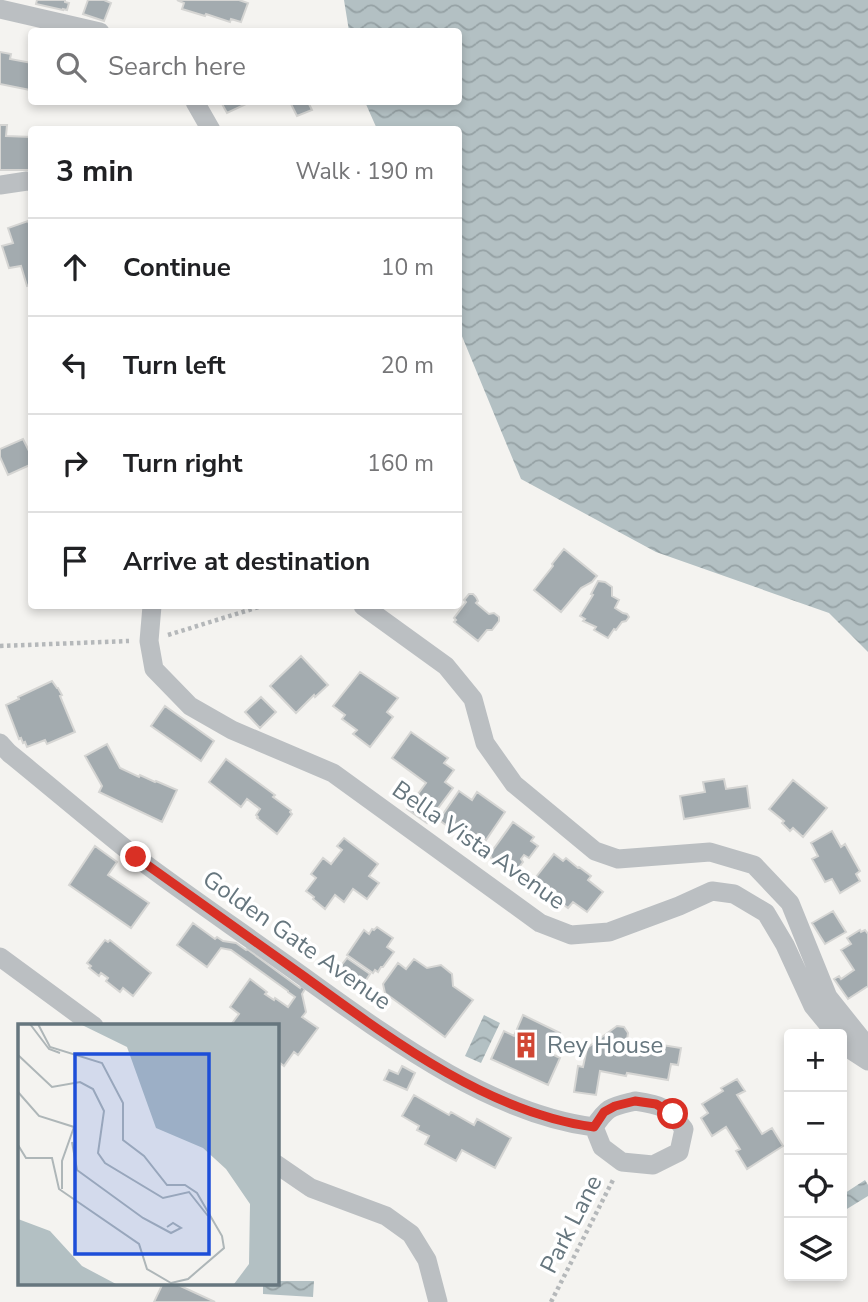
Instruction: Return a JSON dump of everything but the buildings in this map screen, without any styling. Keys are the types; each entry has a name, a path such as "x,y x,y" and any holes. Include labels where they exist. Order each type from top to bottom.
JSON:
{"street":[{"path":"0,9 83,28"},
{"path":"197,105 209,126"},
{"path":"0,185 28,181"},
{"name":"Bella Vista Avenue","path":"152,609 149,641 154,668 190,706 232,730 332,773 540,923 571,935 609,932 712,891 734,894 766,913 813,1006 832,1029"},
{"path":"367,609 446,666 473,699 485,743 514,784 595,851 618,859 710,852 754,865 790,903 828,997 868,1047"},
{"name":"Golden Gate Avenue","path":"0,743 136,857 346,1007 438,1068 515,1106 574,1124 594,1127"},
{"path":"0,957 91,1024"},
{"path":"847,1047 868,1060"},
{"path":"635,1101 656,1104 673,1114 684,1129 679,1152 653,1165 622,1162 602,1147 594,1127 604,1112 635,1101"},
{"path":"278,1165 311,1188 386,1216 411,1234 427,1260 438,1302"}],"path":[{"name":"Park Lane","path":"551,1302 622,1162"}],"water":[{"path":"344,0 868,0 868,652 829,613 656,552 521,479 462,336 462,126 376,126 366,105 462,105 462,28 349,28"},
{"path":"484,1015 500,1023 481,1063 465,1056"},
{"path":"865,1180 868,1185 868,1196 847,1209 847,1192"},
{"path":"278,1281 314,1281 313,1297 263,1294 263,1284 278,1284"}],"place":[{"name":"Rey House","path":"526,1045"}],"route":[{"path":"136,857 346,1007 438,1068 515,1106 574,1124 594,1127 604,1112 635,1101 656,1104 673,1114"}]}
